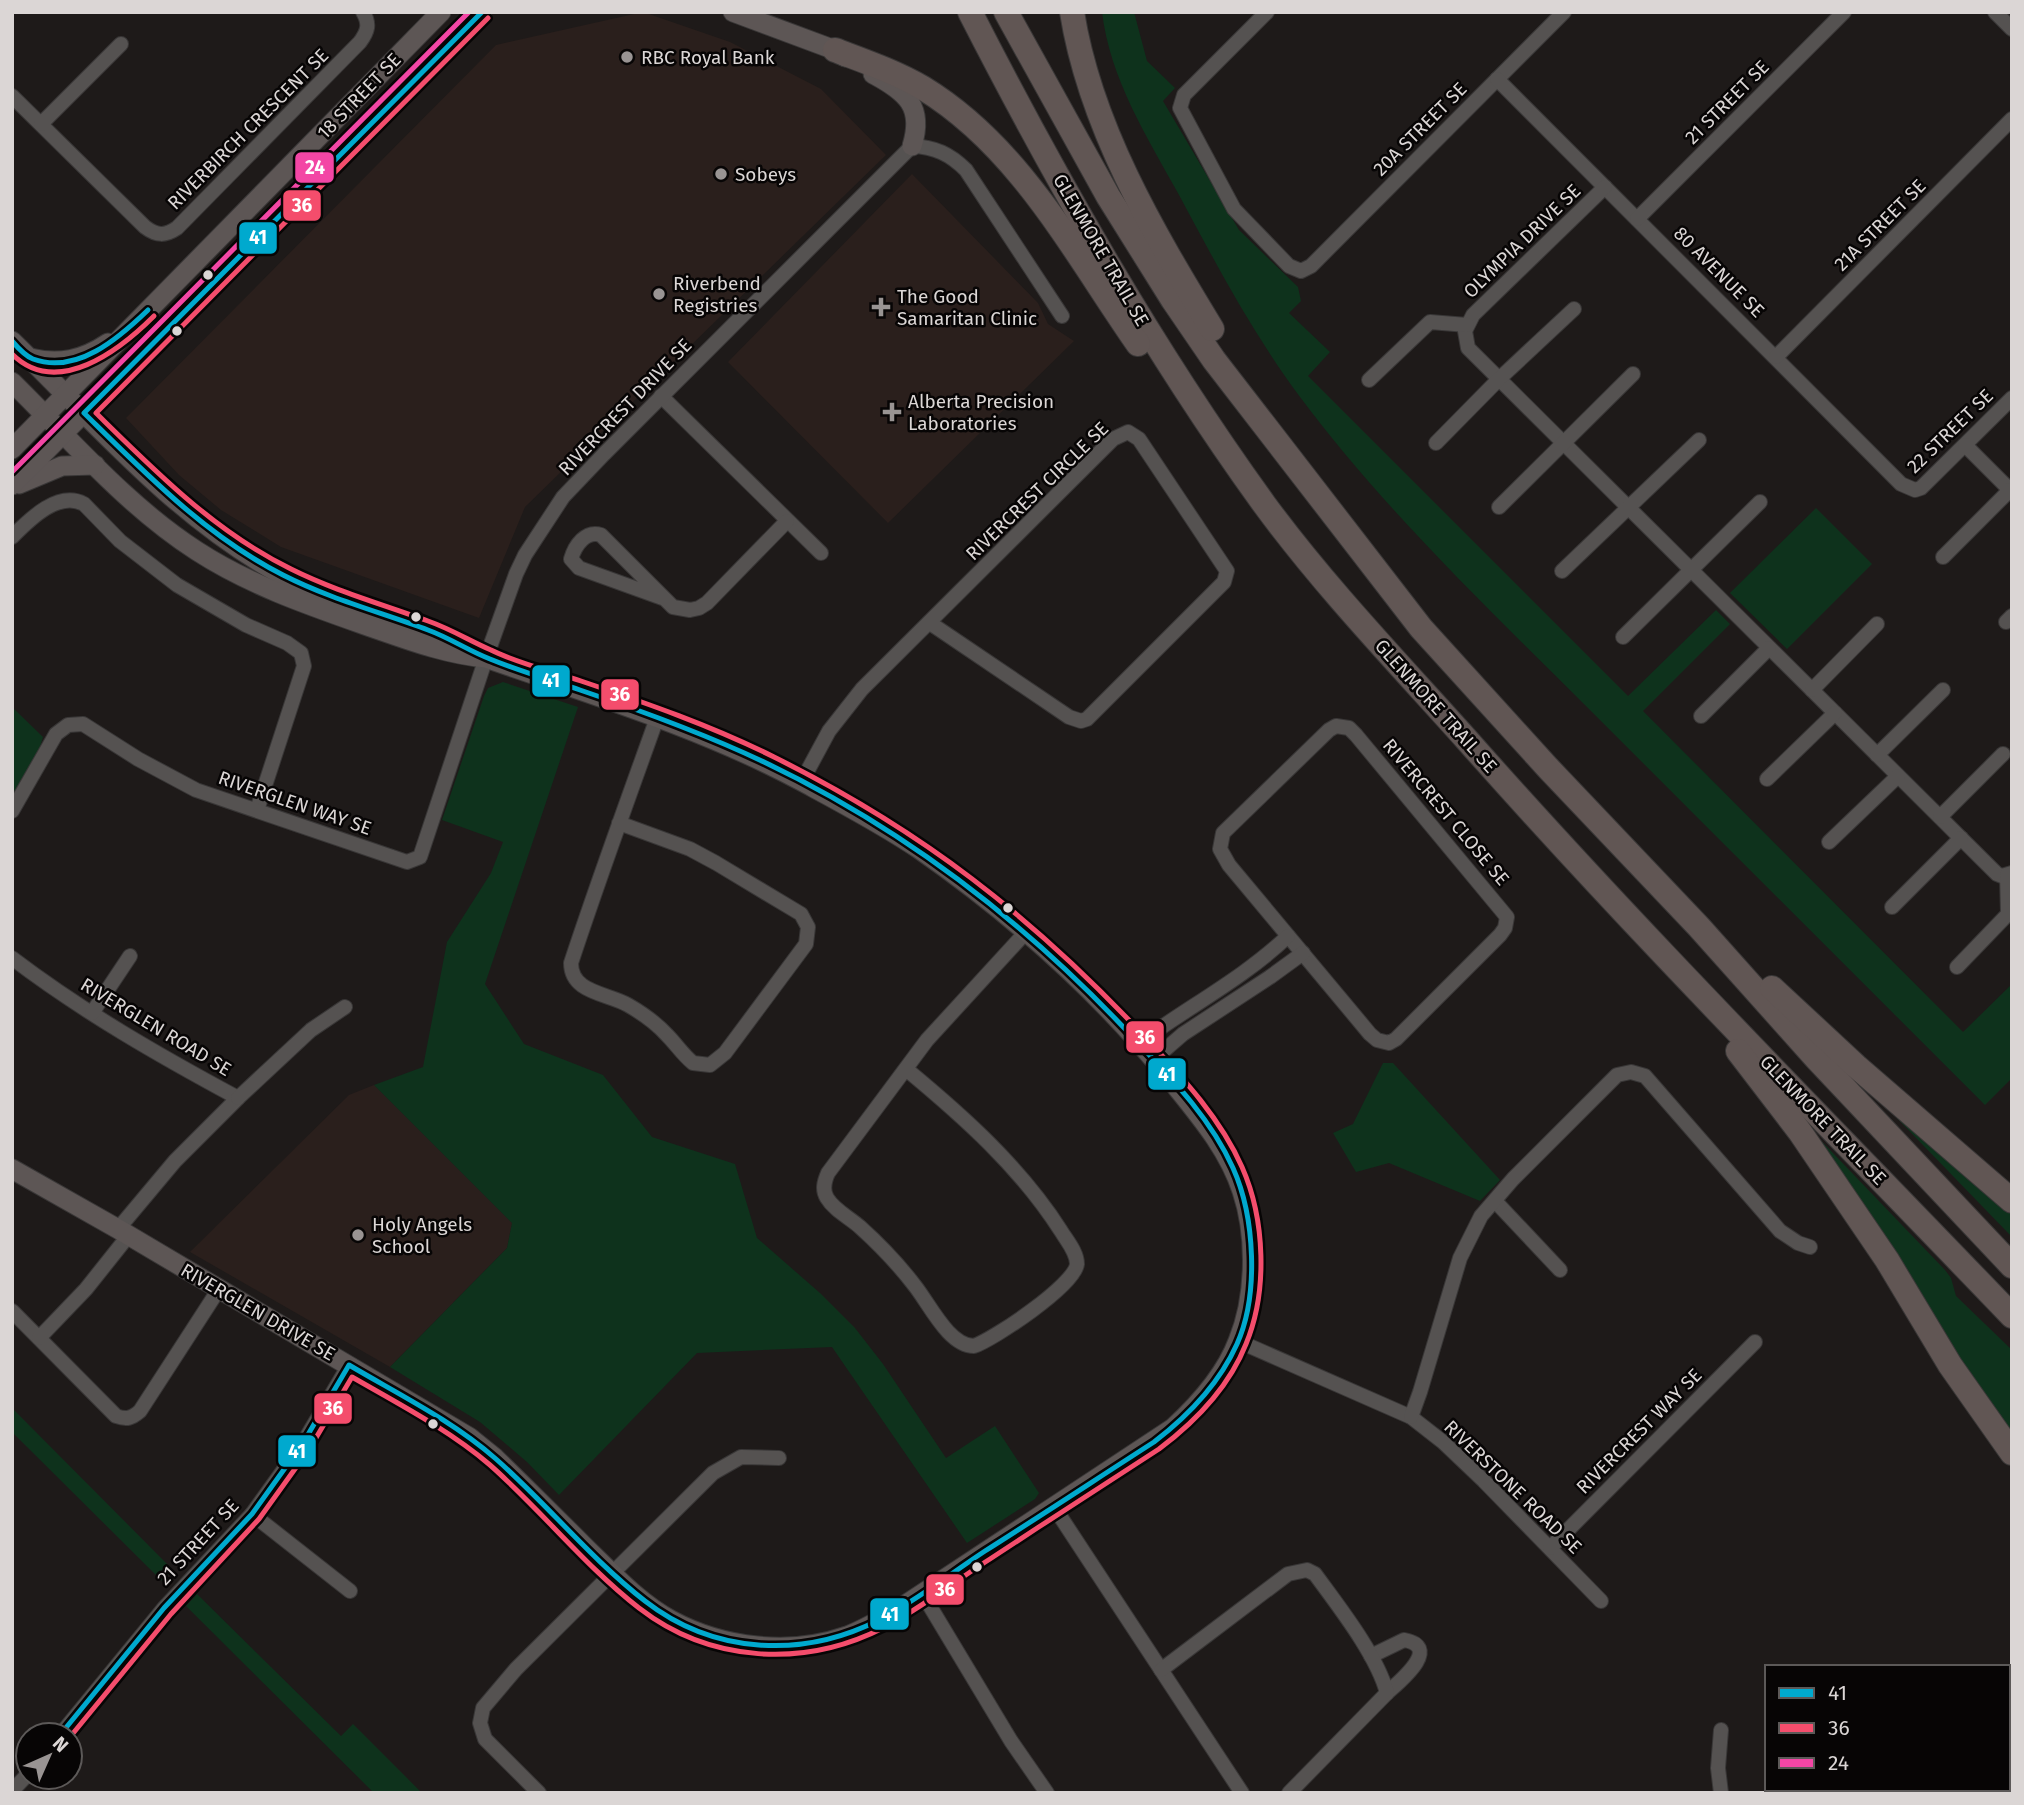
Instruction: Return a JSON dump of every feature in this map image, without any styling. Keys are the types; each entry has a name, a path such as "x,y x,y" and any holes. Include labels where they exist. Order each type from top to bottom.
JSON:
{"highway":[{"name":"GLENMORE TRAIL SE","path":"970,12 1052,167 1141,321 1172,372 1266,506 1364,625 1517,797 2012,1316"},
{"name":"GLENMORE TRAIL SE","path":"1006,12 1108,195 1214,360 1421,628 1548,768 1699,927 1816,1058 2012,1266"},
{"path":"1072,12 1077,49 1092,97 1126,174 1189,292 1307,481"},
{"path":"835,50 923,88 950,106 999,150 1021,175 1195,426 1266,506"},
{"path":"1699,927 1738,956 1856,1066 2012,1200"},
{"path":"1668,958 1800,1132 1887,1260 1950,1365 2012,1453"}],"street":[{"name":"RIVERBIRCH CRESCENT SE","path":"12,96 145,227 160,235 170,233 360,42 368,27 363,12"},
{"name":"18 STREET SE","path":"12,449 441,12"},
{"name":"18 STREET SE","path":"12,486 475,19 489,12"},
{"path":"733,12 835,50 905,94 917,114 917,131 912,146 948,154 966,170 1062,316"},
{"name":"20A STREET SE","path":"1267,12 1184,95 1180,108 1234,209 1289,266 1301,271 1311,266 1564,12"},
{"name":"21 STREET SE","path":"1637,219 1844,12"},
{"path":"1995,12 2012,29"},
{"path":"41,124 121,44"},
{"name":"80 AVENUE SE","path":"1497,79 1901,484 1915,490"},
{"name":"21A STREET SE","path":"1776,357 2012,119"},
{"name":"RIVERCREST DRIVE SE","path":"485,658 516,574 547,520 577,482 912,146"},
{"name":"OLYMPIA DRIVE SE","path":"1605,187 1473,315 1467,325 1465,337 1468,348 1997,874 2009,874 2008,914 1957,967"},
{"path":"1436,443 1574,309"},
{"name":"OLYMPIA DRIVE SE","path":"1369,380 1430,322 1467,325"},
{"path":"30,358 44,362 66,362 94,352 127,331"},
{"name":"RIVERGLEN DRIVE SE","path":"12,341 171,498 243,553 283,575 339,599 443,635 470,647 485,658"},
{"path":"1499,507 1633,374"},
{"name":"RIVERGLEN DRIVE SE","path":"12,382 152,518 197,551 232,572 275,593 360,623 434,648 485,658 657,718 753,757 802,781 917,848 1026,932 1066,968 1139,1043 1189,1102 1224,1150 1242,1192 1252,1261 1248,1301 1238,1341 1205,1395 1173,1428 890,1614 845,1637 808,1645 761,1646 716,1638 670,1619 641,1600 495,1458 469,1437 12,1169"},
{"path":"661,396 821,553"},
{"name":"22 STREET SE","path":"1915,490 1921,488 2012,398"},
{"name":"RIVERCREST CIRCLE SE","path":"802,781 841,714 862,689 1113,439 1128,432 1139,439 1227,571 1224,582 1087,719 1081,721 1069,717 930,623"},
{"path":"1562,571 1699,440"},
{"path":"1943,557 2011,491 1965,445"},
{"path":"12,486 62,466 95,465"},
{"path":"12,537 50,506 60,501 77,500 120,541 177,585 301,653 304,666 257,810"},
{"path":"1623,637 1760,502"},
{"path":"665,599 579,568 571,559 572,553 585,536 595,533 601,536 665,599 673,607 680,610 699,608 787,521"},
{"path":"1812,690 1877,624"},
{"path":"1701,716 1769,648"},
{"name":"RIVERGLEN WAY SE","path":"12,811 56,734 68,725 83,724 138,759 196,790 407,862 420,857 485,658"},
{"path":"1877,755 1943,690"},
{"path":"1767,779 1835,713"},
{"path":"619,823 690,849 716,863 801,914 808,927 806,944 725,1054 710,1065 693,1063 656,1024 628,1005 582,987 573,978 571,963 619,823 657,718"},
{"name":"RIVERCREST CLOSE SE","path":"1342,726 1349,728 1356,735 1504,911 1507,923 1500,935 1389,1043 1377,1040 1370,1034 1288,936 1229,865 1220,849 1220,841 1223,833 1329,730 1342,726"},
{"path":"1940,817 2003,754"},
{"path":"1829,842 1898,776"},
{"path":"1892,907 1961,838"},
{"path":"906,1069 962,1118 1026,1182 1043,1203 1076,1256 1074,1274 1055,1292 1038,1306 974,1346 956,1341 903,1271 859,1226 833,1205 824,1189 828,1173 906,1069 958,1004 1026,932"},
{"path":"1139,1043 1237,977 1288,936"},
{"path":"1153,1060 1183,1034 1303,953"},
{"path":"92,1013 130,956"},
{"name":"RIVERGLEN ROAD SE","path":"12,958 162,1057 238,1098 175,1161 123,1232 86,1289 39,1338"},
{"path":"238,1098 311,1030 345,1006"},
{"path":"1411,1417 1460,1258 1481,1216 1513,1179 1613,1078 1631,1072 1645,1076 1780,1231 1798,1243 1811,1247"},
{"path":"1494,1201 1560,1270"},
{"path":"12,1311 116,1416 124,1419 140,1411 219,1289"},
{"name":"RIVERSTONE ROAD SE","path":"1238,1341 1411,1417 1443,1442 1601,1601"},
{"name":"RIVERCREST WAY SE","path":"1550,1548 1755,1342"},
{"name":"21 STREET SE","path":"71,1721 164,1608 252,1514 303,1443 349,1365"},
{"path":"539,1793 485,1739 481,1730 483,1708 516,1669 713,1473 741,1457 779,1458"},
{"path":"1054,1507 1242,1793"},
{"path":"252,1514 350,1591"},
{"path":"1161,1670 1288,1574 1307,1570 1315,1574 1371,1656 1380,1671 1387,1693"},
{"path":"922,1593 1012,1741 1047,1793"},
{"path":"1289,1793 1415,1666 1419,1660 1419,1652 1412,1642 1404,1640 1371,1656"},
{"path":"1721,1730 1718,1768 1721,1793"}],"shaded area":[{"path":"643,12 730,42 821,89 886,155 525,507 479,618 281,547 221,510 179,475 126,418 496,45"},
{"path":"912,174 1038,303 1048,324 1074,341 888,523 728,362"},
{"name":"Holy Angels School","path":"374,1085 512,1223 507,1248 390,1367 190,1252 349,1095"}],"green space":[{"path":"1102,12 1134,12 1147,61 1175,88 1163,101 1239,230 1298,287 1301,301 1289,313 1330,352 1308,376 1628,696 1716,610 1730,624 1643,711 1963,1032 2012,984 2012,1078 1985,1105 1477,598 1403,520 1333,439 1300,397 1251,324 1155,151 1121,84 1106,37"},
{"path":"1816,508 1872,564 1787,649 1730,593"},
{"path":"503,682 578,707 485,984 524,1044 603,1075 652,1137 735,1164 757,1238 820,1293 855,1328 883,1364 946,1458 995,1426 1039,1493 1035,1499 967,1543 832,1347 697,1353 559,1495 527,1462 480,1422 390,1367 507,1248 512,1223 374,1085 423,1067 447,942 491,873 503,842 442,820 484,696 488,688"},
{"path":"12,707 43,737 39,750 12,795"},
{"path":"1383,1063 1393,1063 1500,1180 1480,1201 1389,1163 1356,1172 1333,1133 1353,1124"},
{"path":"1890,1111 2012,1211 2012,1237"},
{"path":"1808,1127 1945,1270 1951,1278 1956,1296 2012,1350 2012,1442"},
{"path":"12,1408 173,1570 162,1581 12,1432"},
{"path":"197,1594 341,1736 353,1724 422,1793 374,1793 186,1606"}],"transit line":[{"name":"24","path":"12,472 469,12"},
{"name":"41","path":"71,1721 164,1608 252,1514 303,1443 349,1365 425,1409 479,1445 515,1476 625,1585 671,1619 699,1632 729,1641 789,1645 850,1633 893,1613 1154,1442 1179,1421 1212,1386 1230,1359 1244,1324 1251,1280 1250,1232 1233,1168 1215,1134 1179,1088 1099,1002 1012,922 966,885 869,819 817,789 742,752 650,715 482,656 436,633 337,598 283,575 228,542 202,522 153,480 84,413 482,12"},
{"name":"36","path":"83,1721 171,1614 259,1519 310,1448 352,1377 423,1418 474,1452 619,1592 667,1626 696,1640 727,1649 758,1654 790,1654 853,1641 883,1628 924,1604 1159,1449 1198,1415 1220,1389 1239,1360 1253,1323 1260,1278 1259,1232 1250,1187 1222,1131 1185,1081 1102,993 1060,952 972,879 878,815 828,785 751,746 654,707 513,659 436,624 342,591 291,569 263,554 212,519 164,479 96,413 488,18"},
{"name":"41","path":"12,341 33,359 49,363 65,362 96,351 124,332 148,310"},
{"name":"36","path":"12,354 30,367 48,372 68,371 106,355 154,316"}],"place":[{"name":"RBC Royal Bank","path":"627,57"},
{"name":"Sobeys","path":"721,174"},
{"name":"Riverbend Registries","path":"659,294"},
{"name":"The Good Samaritan Clinic","path":"881,307"},
{"name":"Alberta Precision Laboratories","path":"892,412"},
{"name":"Holy Angels School","path":"358,1235"}]}
